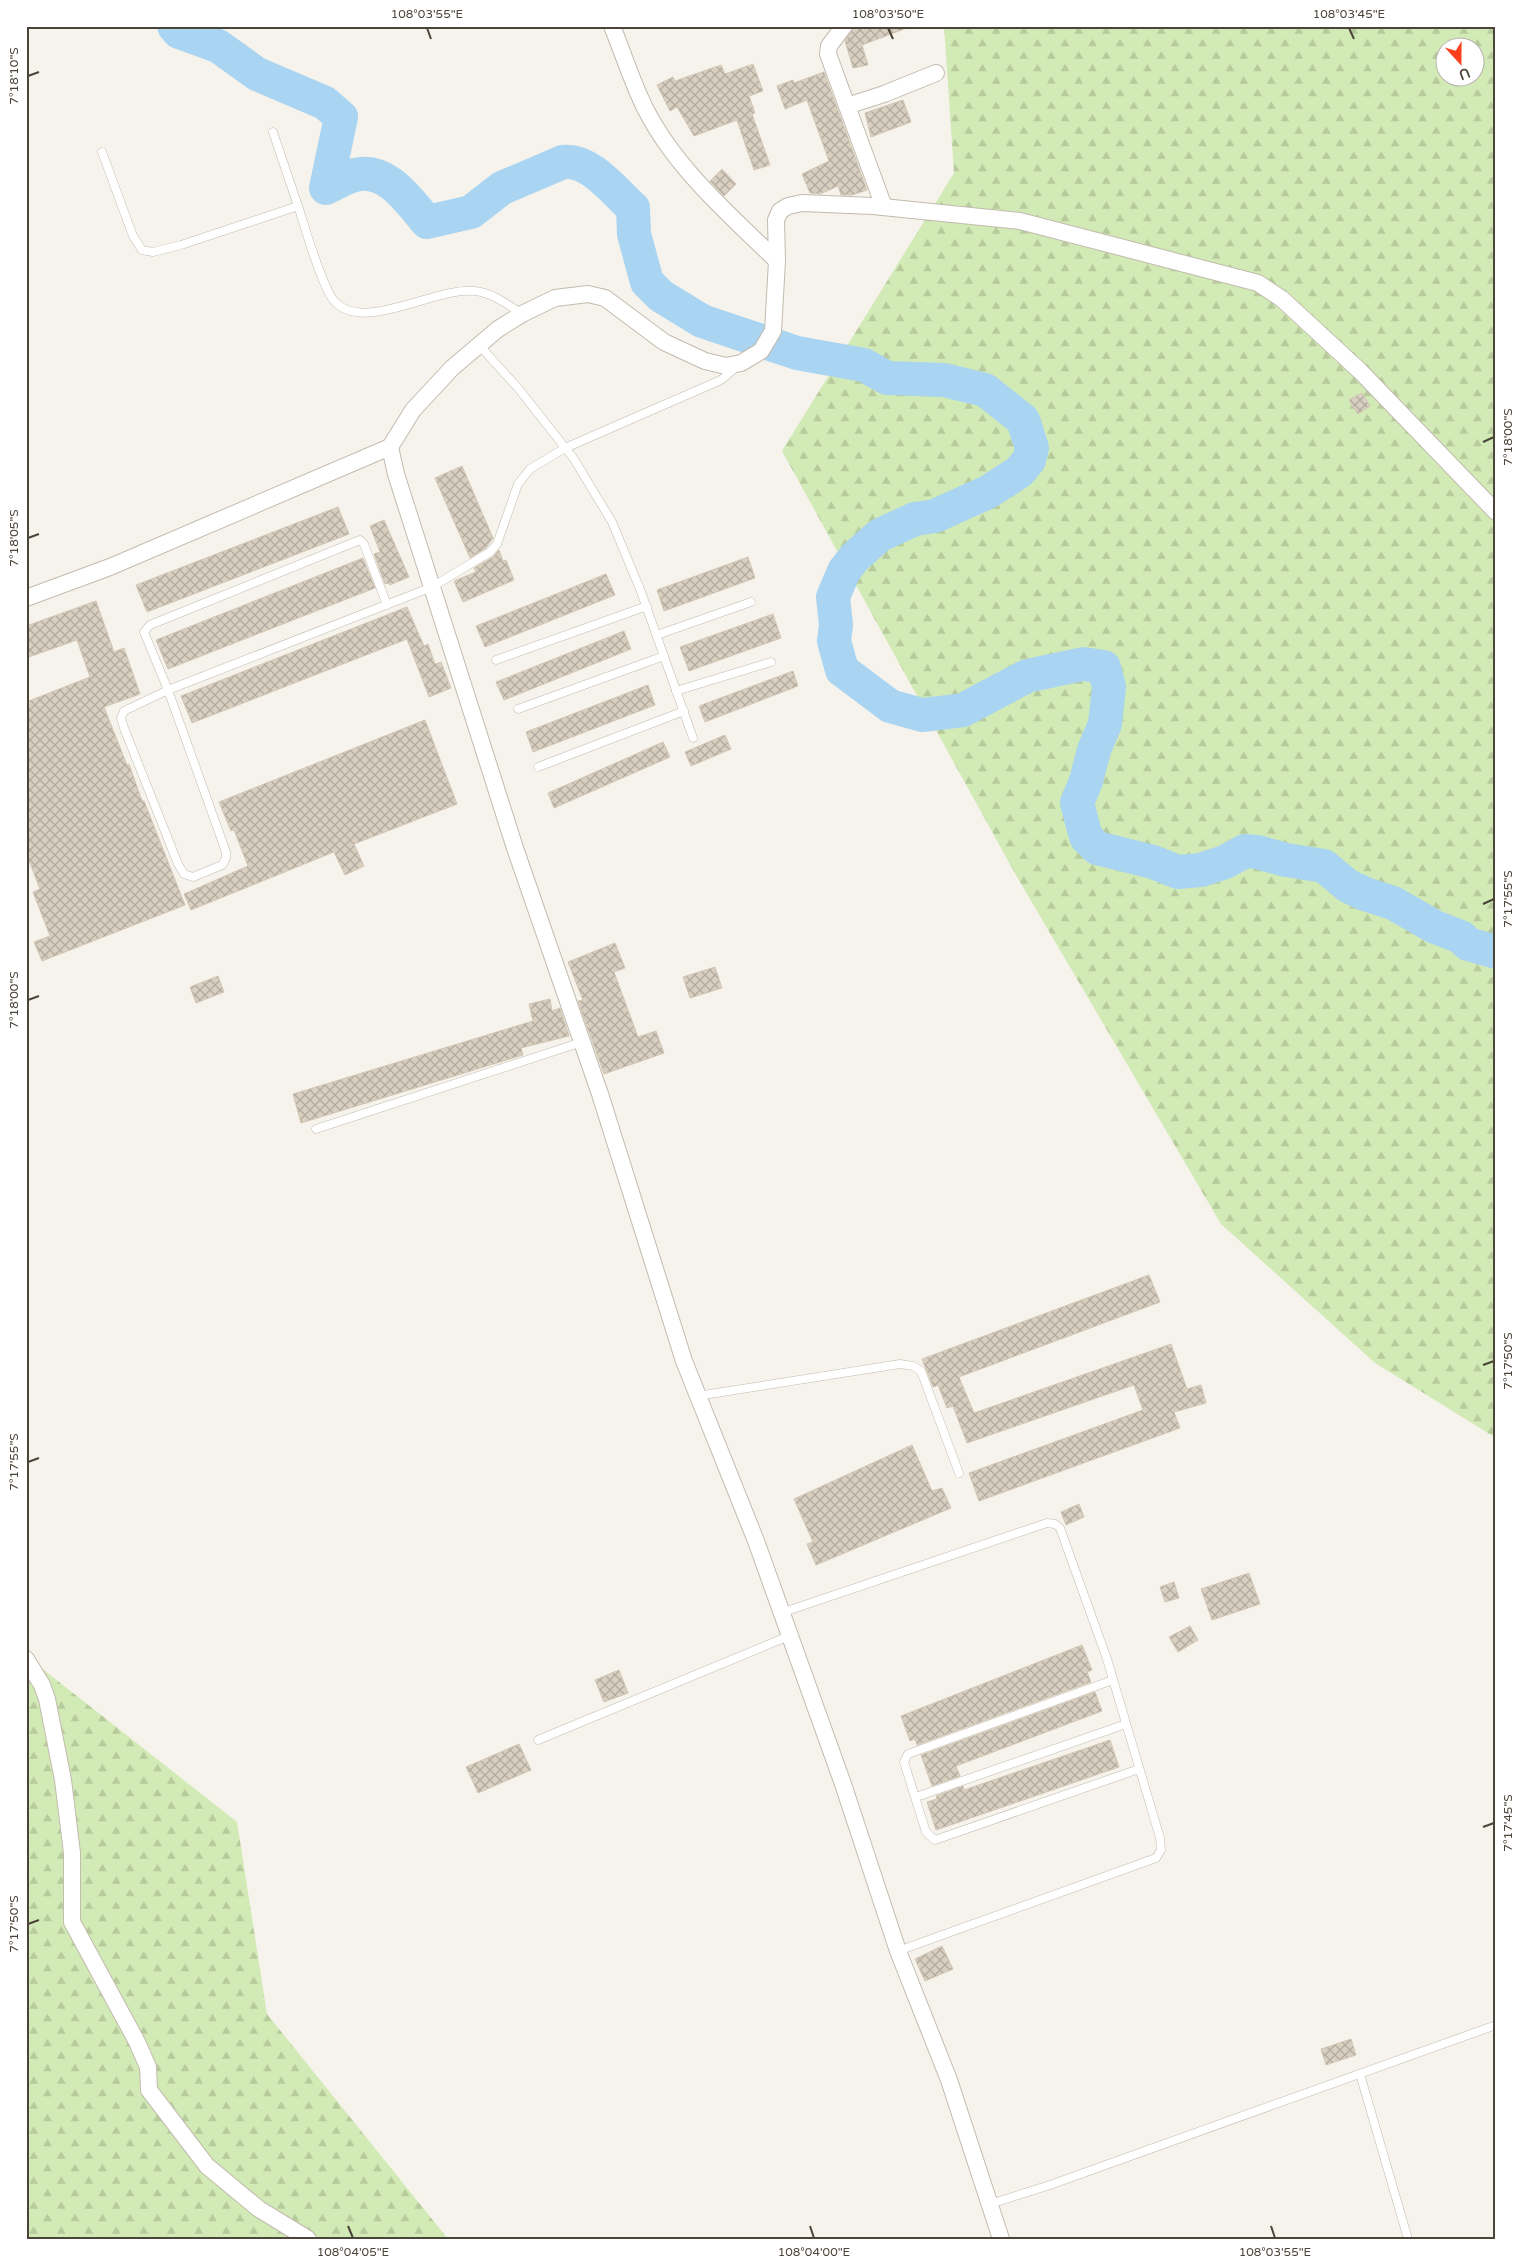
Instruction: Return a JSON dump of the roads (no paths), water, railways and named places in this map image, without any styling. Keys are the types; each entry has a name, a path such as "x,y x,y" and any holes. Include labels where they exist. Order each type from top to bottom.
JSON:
{"street":[{"path":"612,26 645,108 666,143 707,192 777,261"},
{"path":"844,26 830,46 828,54 884,207"},
{"path":"847,106 884,94 936,73"},
{"path":"26,598 110,567 390,447 413,410 452,368 498,329 522,314 556,298 588,294 605,298 664,342 705,361 726,366 741,363 761,351 773,332 777,261 776,220 780,211 788,206 802,204 884,207 1020,221 1258,283 1282,299 1360,371 1496,512"},
{"path":"390,447 432,587 515,848 582,1042 684,1361 756,1541 788,1636 843,1784 898,1951 949,2080 1001,2239"},
{"path":"26,1659 42,1685 47,1699 63,1780 72,1853 72,1922 137,2042 148,2067 148,2090 207,2166 259,2209 308,2239"}],"lane":[{"path":"273,132 323,280 334,301 345,310 357,313 378,311 435,297 473,291 492,295 522,314"},
{"path":"102,152 133,236 142,250 153,252 181,245 298,206"},
{"path":"479,345 518,388 565,448 612,522 646,606 694,738"},
{"path":"387,605 364,544 360,540 150,625 144,632 168,690 226,852 226,858 222,865 193,877 184,874 178,864 121,718 124,711 168,690 387,605 432,587 490,552 497,544 518,484 530,469 565,448 722,380 741,363"},
{"path":"657,635 751,602"},
{"path":"496,660 646,606"},
{"path":"518,709 664,656"},
{"path":"676,691 771,662"},
{"path":"538,767 684,711"},
{"path":"316,1129 582,1042"},
{"path":"697,1396 900,1364 913,1366 921,1371 959,1473"},
{"path":"781,1613 1047,1523 1055,1524 1060,1528 1113,1680 1160,1838 1161,1850 1156,1858 898,1951"},
{"path":"538,1740 788,1636"},
{"path":"1113,1680 908,1754 904,1762 926,1832 935,1840 1139,1769"},
{"path":"916,1797 1126,1724"},
{"path":"990,2204 1050,2185 1496,2025"},
{"path":"1360,2074 1408,2239"}],"waterway":[{"path":"174,26 179,32 218,46 257,74 325,103 341,117 326,188 355,175 367,174 377,176 387,181 405,196 427,222 471,212 502,188 563,162 573,162 592,171 610,185 633,208 634,234 647,282 661,296 702,321 797,353 864,365 887,378 944,380 985,390 1023,420 1032,448 1029,460 1019,472 988,492 935,516 915,519 880,535 855,557 844,571 833,597 836,625 834,641 842,670 890,706 922,715 963,710 1027,676 1083,664 1104,667 1109,687 1105,724 1094,750 1086,781 1077,803 1086,837 1097,848 1153,862 1178,872 1201,870 1225,862 1245,851 1324,866 1348,886 1393,903 1435,927 1461,937 1468,944 1496,952"}]}
